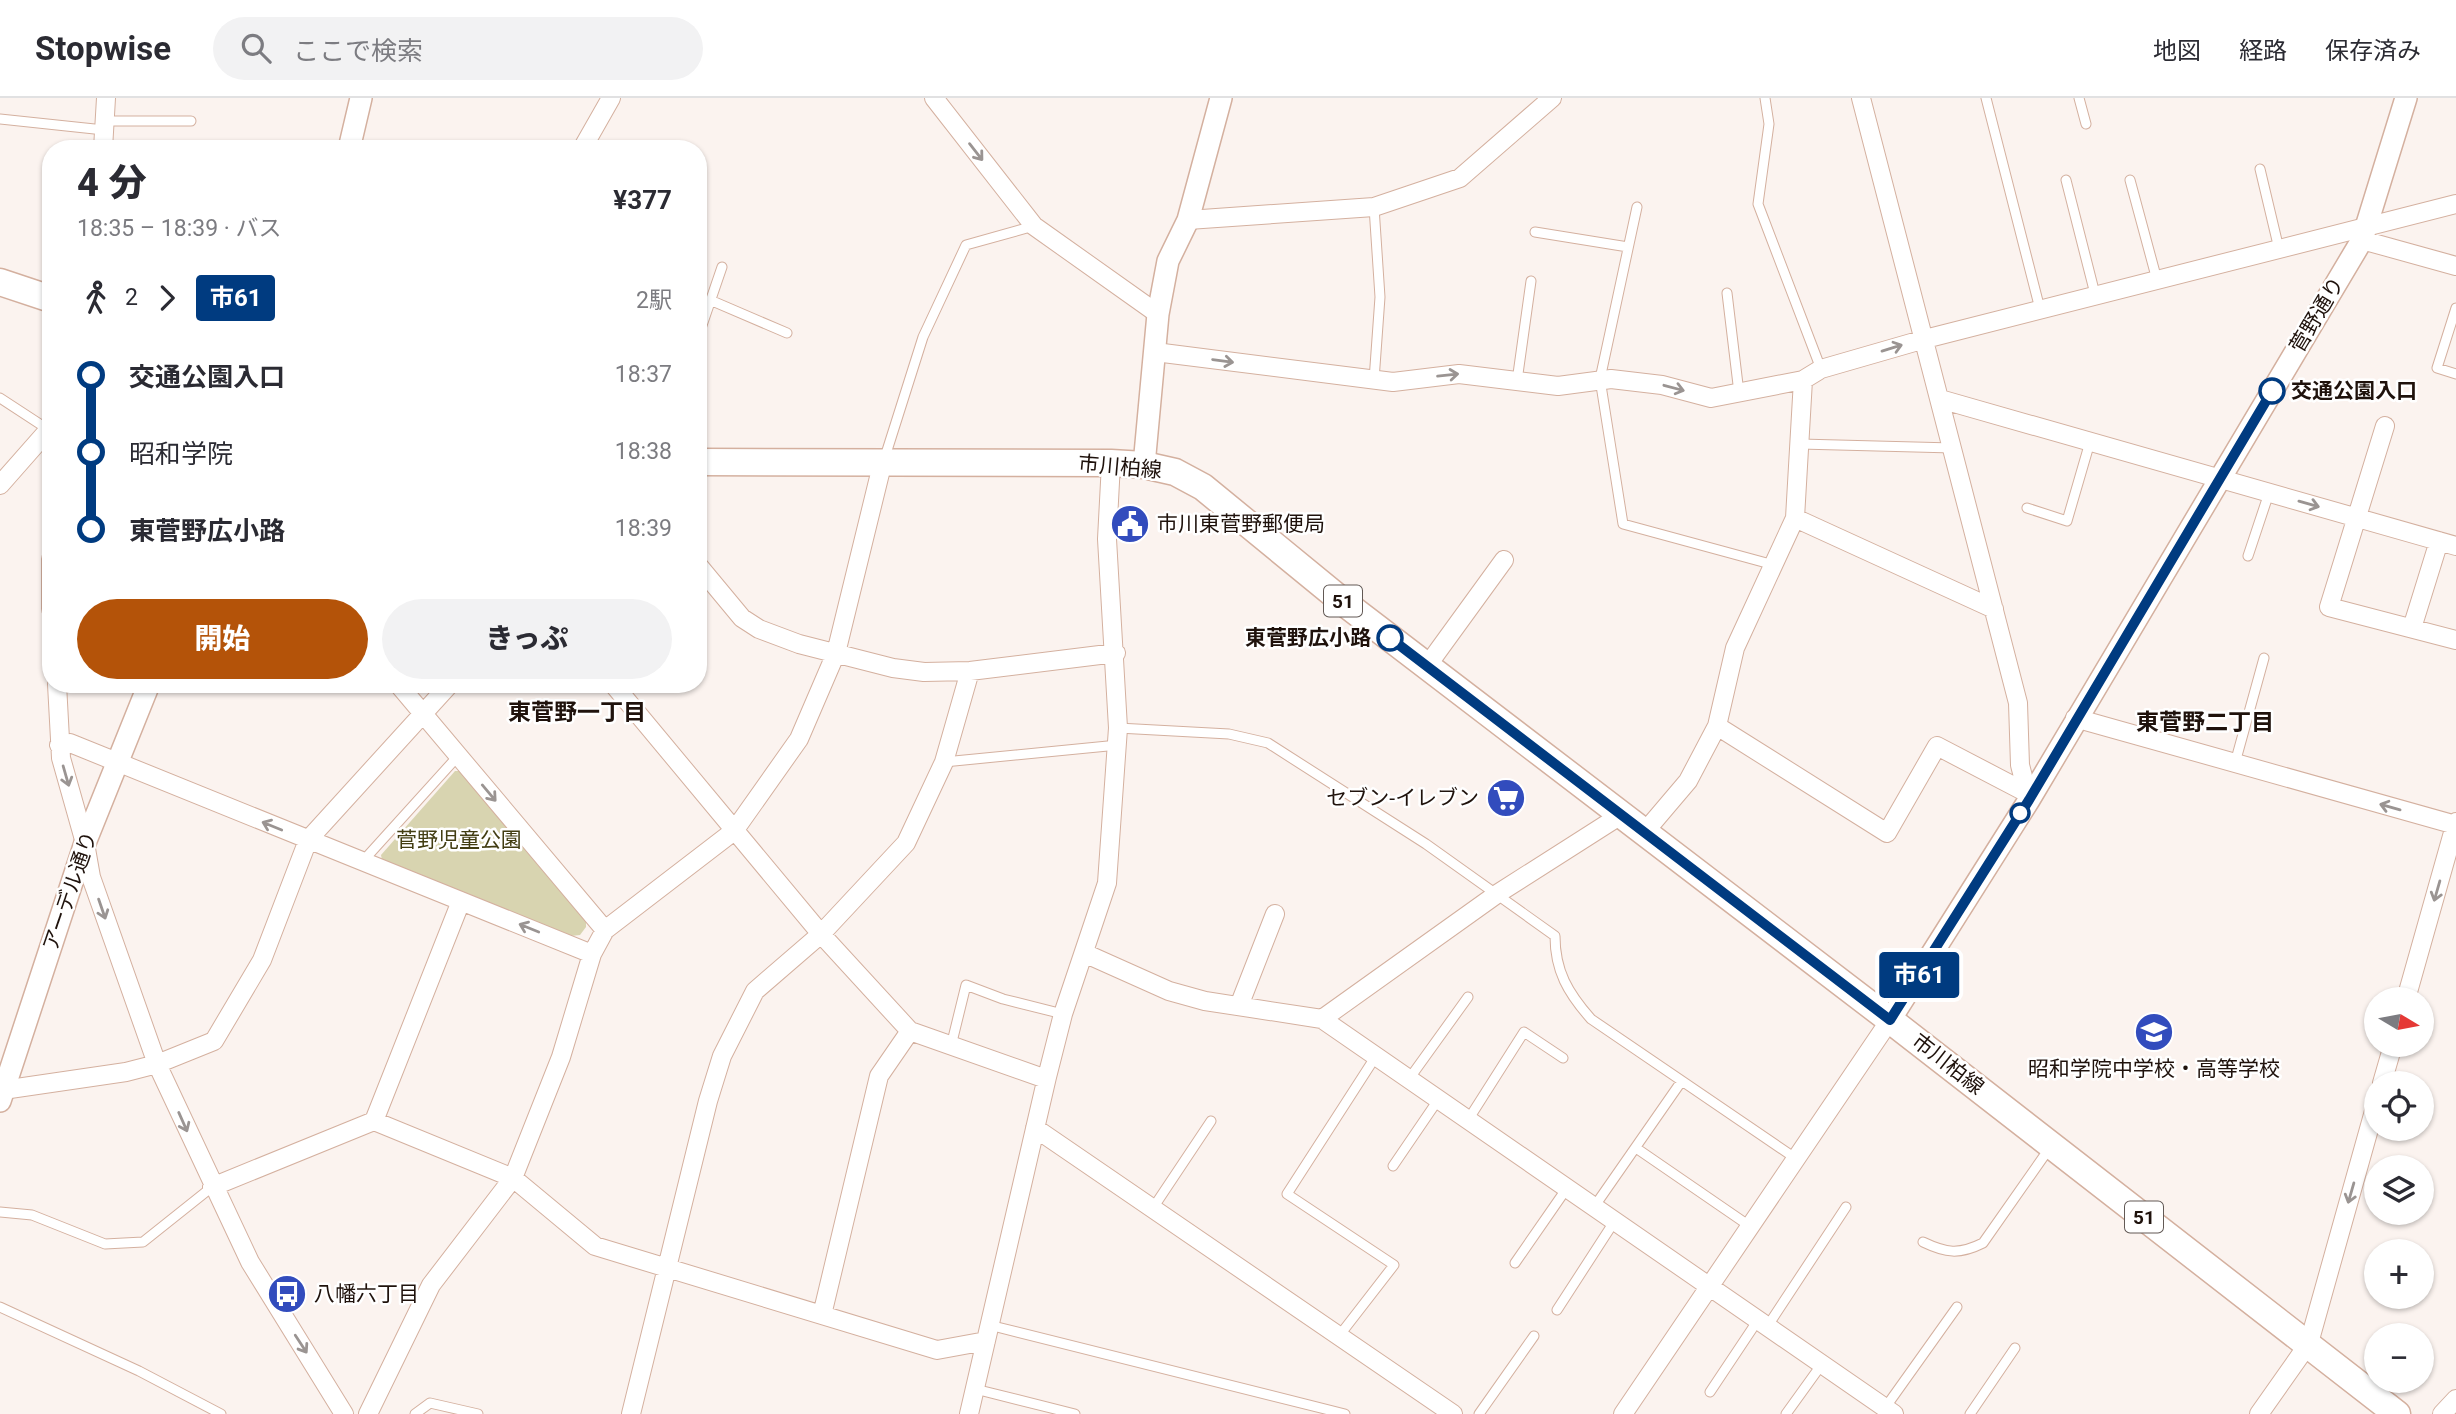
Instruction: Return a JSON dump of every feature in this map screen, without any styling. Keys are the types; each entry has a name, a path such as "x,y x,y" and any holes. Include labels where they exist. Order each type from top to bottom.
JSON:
{"main road":[{"path":"0,282 42,296"},
{"name":"市川柏線","path":"707,462 1111,463 1144,465 1175,472 1203,487 1643,834 1890,1020 2398,1414"}],"street":[{"path":"104,140 106,98"},
{"path":"351,140 361,98"},
{"path":"587,140 611,98"},
{"path":"934,98 1034,226 1158,314"},
{"path":"1144,465 1158,314 1168,261 1188,220 1221,98"},
{"path":"1188,220 1374,207 1460,178 1552,98"},
{"path":"1861,98 2018,703 2020,765 2028,796"},
{"name":"菅野通り","path":"1890,1020 2220,479 2364,233 2406,98"},
{"path":"1155,352 1393,382 1459,374 1558,386 1600,379 1662,385 1711,398 1803,380 1821,369 1925,338 2279,248 2364,233 2456,204"},
{"path":"2364,233 2456,267"},
{"path":"1643,834 1688,781 1717,726 1735,648 1796,518 1803,380"},
{"path":"1940,399 2448,543 2412,628"},
{"path":"2385,426 2329,607 2456,639"},
{"path":"0,485 42,438"},
{"path":"375,1412 430,1284 513,1178 562,1057 592,954 605,930 734,831 799,739 836,653 883,461"},
{"path":"969,1414 1046,1079 1063,1014 1107,883 1118,736 1116,653 1107,539 1111,463"},
{"path":"1796,518 1994,609"},
{"path":"1427,666 1504,560"},
{"path":"707,576 742,618 759,629 800,644 893,668 924,672 970,671 1116,653"},
{"path":"631,1414 708,1101 722,1056 755,990 821,934 906,843 944,762 970,671"},
{"path":"57,693 60,745 100,905 158,1065 212,1187 250,1262 344,1414"},
{"name":"アーデル通り","path":"2,1096 85,843 145,693"},
{"path":"406,693 605,930"},
{"path":"2,1096 158,1065 214,1041 262,960 308,840 442,693"},
{"path":"620,693 821,934 910,1031 1046,1079"},
{"path":"2075,718 2456,824 2409,987"},
{"path":"1717,726 1887,834 1937,746 2028,796"},
{"path":"60,745 70,743 592,954"},
{"path":"1322,1019 1497,894 1621,815"},
{"path":"374,1121 461,901"},
{"path":"1239,1006 1275,914"},
{"path":"1084,953 1169,991 1205,1001 1322,1019 1890,1411"},
{"path":"1623,1414 1798,1160 1890,1020"},
{"path":"822,1315 879,1076 910,1031"},
{"path":"212,1187 374,1121 513,1178 595,1246 937,1350 988,1333"},
{"path":"1035,1128 1451,1413"},
{"path":"2259,1414 2309,1343 2366,1141"},
{"path":"2442,1414 2456,1399"}],"lane":[{"path":"1765,98 1769,124 1758,204 1821,369"},
{"path":"1986,98 2040,309"},
{"path":"2080,98 2086,124"},
{"path":"0,119 105,125 191,121"},
{"path":"2260,169 2279,248"},
{"path":"2066,180 2095,294"},
{"path":"2130,180 2157,280"},
{"path":"1374,207 1380,297 1374,380"},
{"path":"1637,207 1600,379 1623,524 1774,565"},
{"path":"883,461 923,337 966,244 1034,226"},
{"path":"1535,232 1628,247"},
{"path":"707,309 722,267"},
{"path":"1517,381 1531,281"},
{"path":"1727,293 1739,393"},
{"path":"710,300 787,333"},
{"path":"2456,308 2437,368 2456,374"},
{"path":"0,398 42,424"},
{"path":"2027,508 2067,521 2090,442"},
{"path":"1800,444 1953,448"},
{"path":"2248,556 2269,493"},
{"path":"2235,763 2264,657"},
{"path":"944,762 1118,736 1228,734 1268,743 1426,844 1556,936 1555,958 1566,990 1591,1019 1798,1160"},
{"path":"363,862 458,756"},
{"path":"951,1046 966,985 1003,999 1063,1014"},
{"path":"1409,1079 1468,997"},
{"path":"1468,1120 1524,1032 1563,1058"},
{"path":"1339,1336 1394,1265 1287,1194 1376,1056"},
{"path":"1594,1207 1681,1082"},
{"path":"1393,1166 1438,1100"},
{"path":"1153,1208 1211,1121"},
{"path":"1923,1242 1947,1254 1969,1250 1983,1242 2052,1145"},
{"path":"1636,1148 1751,1227"},
{"path":"0,1212 32,1215 104,1244 142,1242 212,1187"},
{"path":"1515,1264 1567,1188"},
{"path":"1710,1392 1763,1324 1846,1207"},
{"path":"1557,1310 1615,1222"},
{"path":"0,1307 139,1371 221,1414"},
{"path":"1890,1411 1957,1307"},
{"path":"988,1333 1345,1414"},
{"path":"1479,1414 1534,1336"},
{"path":"1970,1414 2015,1348"},
{"path":"1786,1414 1822,1364"},
{"path":"975,1389 1075,1414"},
{"path":"415,1414 430,1403 478,1414"}],"green space":[{"name":"菅野児童公園","path":"455,771 464,771 586,918 586,927 580,935 571,936 382,860 381,855"}],"bus line":[{"name":"市61","path":"1390,638 1643,834 1890,1020 2029,800 2075,718 2272,391"}],"place":[{"name":"交通公園入口","path":"2272,391"},
{"name":"市川東菅野郵便局","path":"1130,524"},
{"name":"東菅野広小路","path":"1390,638"},
{"name":"セブン-イレブン","path":"1506,798"},
{"name":"昭和学院中学校・高等学校","path":"2154,1032"},
{"name":"八幡六丁目","path":"287,1294"}],"district":[{"name":"東菅野一丁目","path":"577,712"},
{"name":"東菅野二丁目","path":"2205,722"}]}
